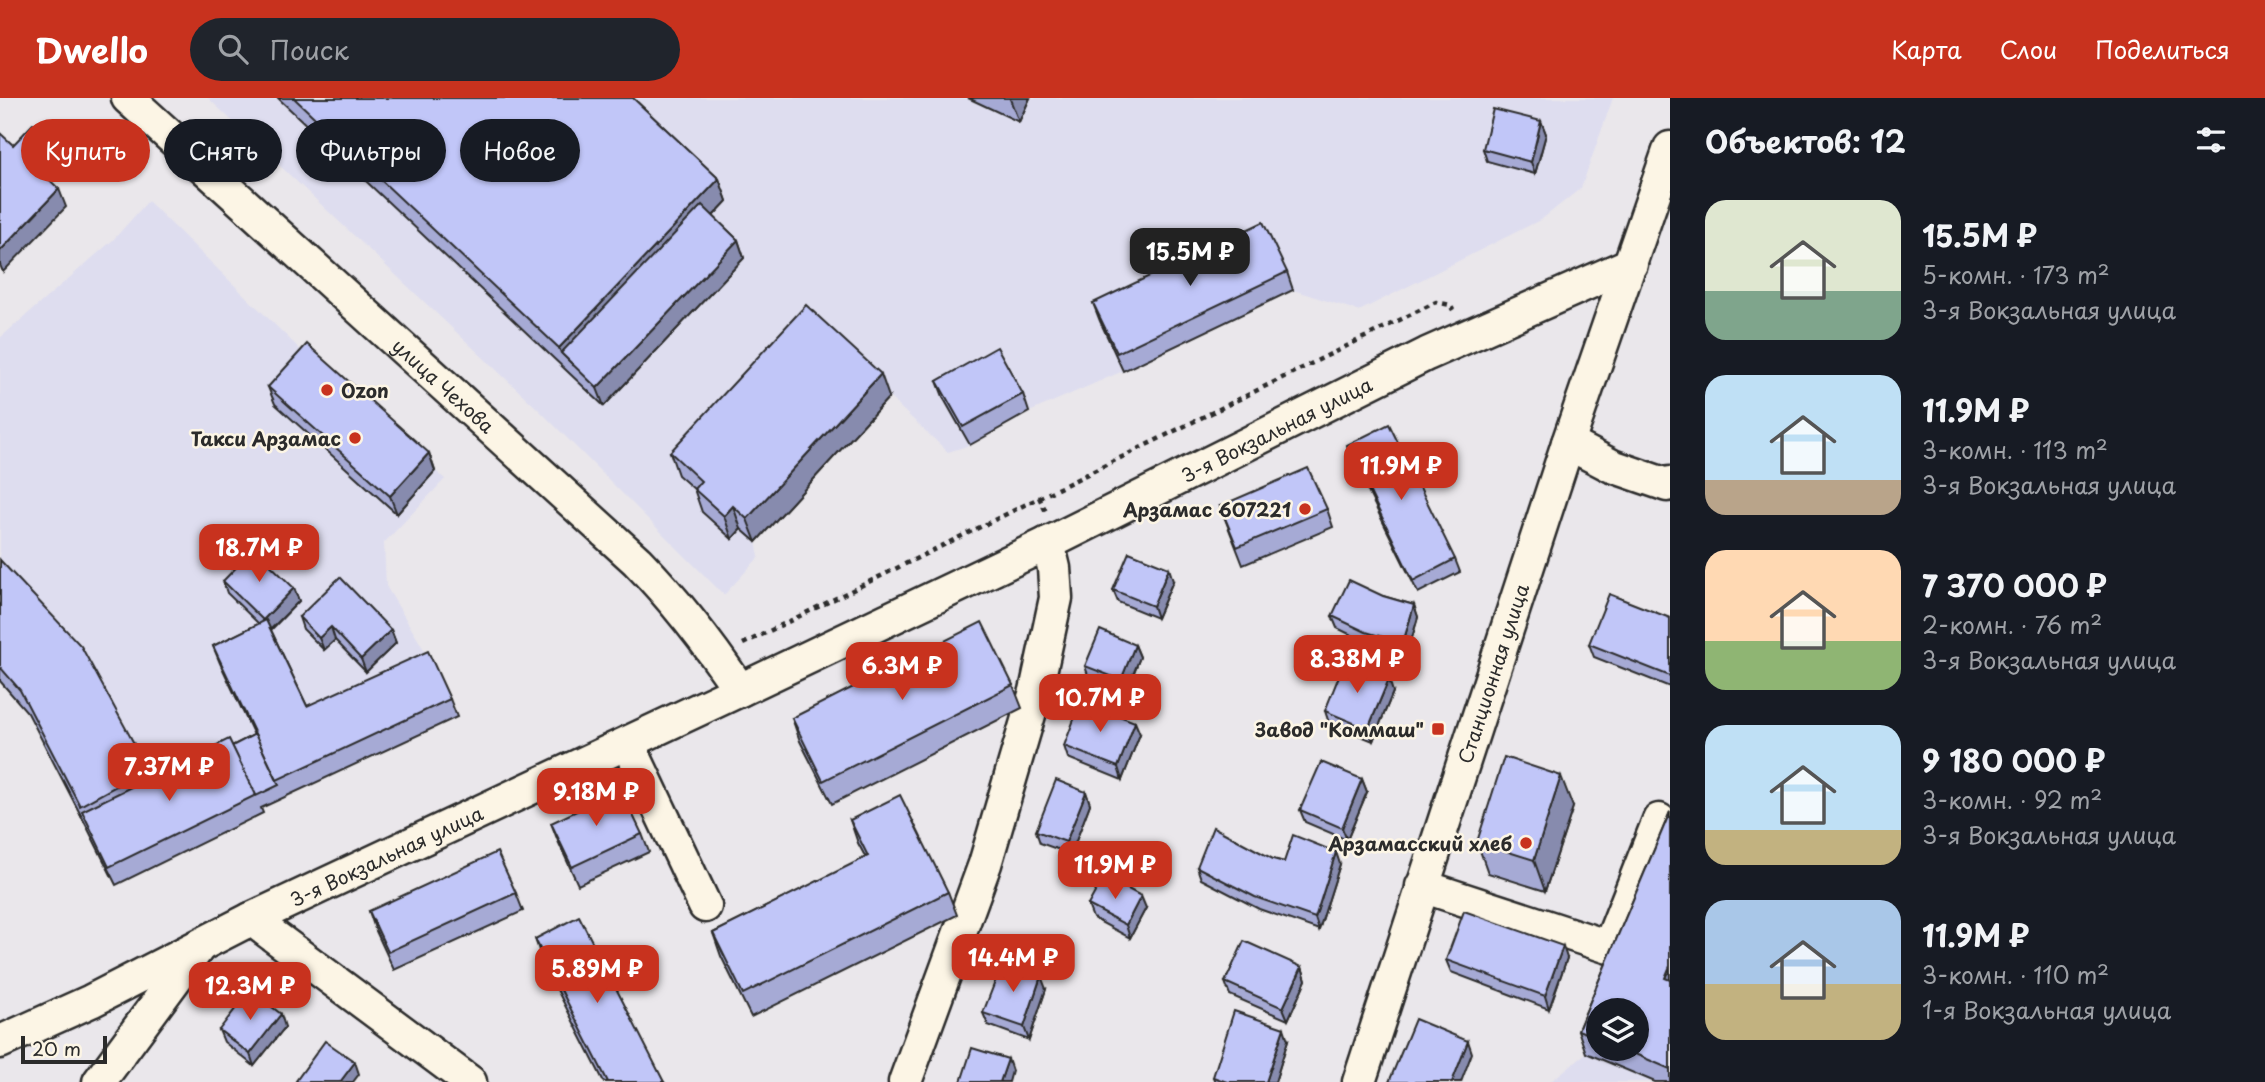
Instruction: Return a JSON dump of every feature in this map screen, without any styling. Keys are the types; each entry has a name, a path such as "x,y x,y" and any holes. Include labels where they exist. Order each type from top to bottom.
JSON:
{"street":[{"name":"улица Чехова","path":"128,98 637,561 673,599 740,690"},
{"name":"Станционная улица","path":"1359,1082 1568,443 1670,148"},
{"name":"3-я Вокзальная улица","path":"0,1042 92,1001 251,919 1048,543 1427,354 1631,264"},
{"path":"1568,443 1612,466 1667,485 1670,483"},
{"path":"905,1082 985,864 1036,691 1056,598 1054,568 1048,543"},
{"path":"628,743 705,906"},
{"path":"1422,886 1609,947 1659,820"},
{"path":"251,919 470,1082"},
{"name":"3-я Вокзальная улица","path":"99,1082 203,942"}],"path":[{"path":"718,657 1436,302 1450,305 1467,337"}],"shaded area":[{"path":"208,98 1613,98 1581,188 1542,219 1359,311 1293,290 1123,371 1029,412 970,445 948,452 889,397 756,541 759,557 724,595 538,409 297,182 446,182 446,119 296,119 296,181 282,168 282,119 230,119"},
{"path":"148,201 313,362 445,479 384,543 386,586 435,668 457,717 261,808 263,813 116,885 28,713 0,681 0,338 113,240"},
{"path":"1670,855 1670,1082 1550,1082 1586,1053 1586,1061 1649,1061 1649,998 1639,998"}],"building":[{"path":"294,98 633,98 719,179 559,348 383,182 446,182 446,119 316,119"},
{"path":"1493,109 1541,121 1531,162 1483,149"},
{"path":"0,133 13,145 21,137 21,182 52,182 59,189 0,251"},
{"path":"702,205 738,240 597,388 561,353"},
{"path":"1263,222 1287,272 1117,353 1093,303"},
{"path":"806,305 881,374 747,519 733,506 724,516 694,489 701,481 670,452"},
{"name":"Такси Арзамас","path":"307,344 429,453 390,496 268,387"},
{"path":"997,347 1023,394 963,427 937,381"},
{"path":"1389,424 1455,559 1413,581 1347,445"},
{"path":"1308,468 1327,509 1237,547 1220,506"},
{"path":"254,549 294,588 263,620 223,581"},
{"path":"1129,552 1169,568 1153,606 1113,590"},
{"path":"0,560 81,646 143,760 125,769 131,778 80,806 20,690 0,667"},
{"path":"340,577 391,630 361,659 331,627 319,638 299,617"},
{"path":"1349,580 1383,596 1414,605 1403,643 1366,632 1332,616"},
{"path":"1609,594 1670,618 1670,676 1589,644"},
{"path":"266,620 307,706 428,651 450,699 277,780 213,646"},
{"path":"982,622 1013,685 823,781 792,718"},
{"path":"1100,630 1135,645 1121,680 1085,666"},
{"path":"1345,661 1389,679 1368,729 1325,711"},
{"path":"1081,701 1135,722 1118,767 1064,746"},
{"path":"255,734 279,785 256,796 232,746"},
{"path":"229,739 256,795 109,867 82,811"},
{"path":"1504,757 1561,776 1534,860 1477,842"},
{"path":"1321,762 1362,779 1342,828 1300,810"},
{"path":"1056,780 1086,792 1066,842 1036,831"},
{"path":"621,790 642,834 572,867 551,823"},
{"path":"900,795 948,892 743,994 713,933 868,856 850,820"},
{"path":"1670,812 1670,966 1665,978 1670,980 1670,1069 1649,1060 1649,998 1592,998"},
{"path":"1213,827 1273,859 1284,862 1293,835 1336,852 1315,918 1255,897 1197,867"},
{"path":"497,852 516,893 388,952 369,911"},
{"path":"1104,876 1141,896 1126,925 1088,905"},
{"path":"1464,911 1563,946 1545,996 1446,960"},
{"path":"579,916 664,1082 608,1082 535,939"},
{"path":"1244,941 1302,967 1283,1008 1225,982"},
{"path":"1003,961 1041,976 1024,1027 983,1013"},
{"path":"250,990 281,1014 250,1054 219,1030"},
{"path":"1234,1011 1284,1028 1266,1082 1227,1082 1213,1077"},
{"path":"1586,1011 1586,1033 1578,1030"},
{"path":"1415,1019 1468,1041 1452,1082 1389,1082"},
{"path":"325,1041 355,1062 340,1082 296,1081"},
{"path":"972,1048 1008,1059 1000,1082 961,1082"}],"place":[{"name":"Ozon","path":"327,390"},
{"name":"Такси Арзамас","path":"355,438"},
{"name":"Арзамас 607221","path":"1305,509"},
{"name":"Завод \"Коммаш\"","path":"1438,729"},
{"name":"Арзамасский хлеб","path":"1526,843"}]}
